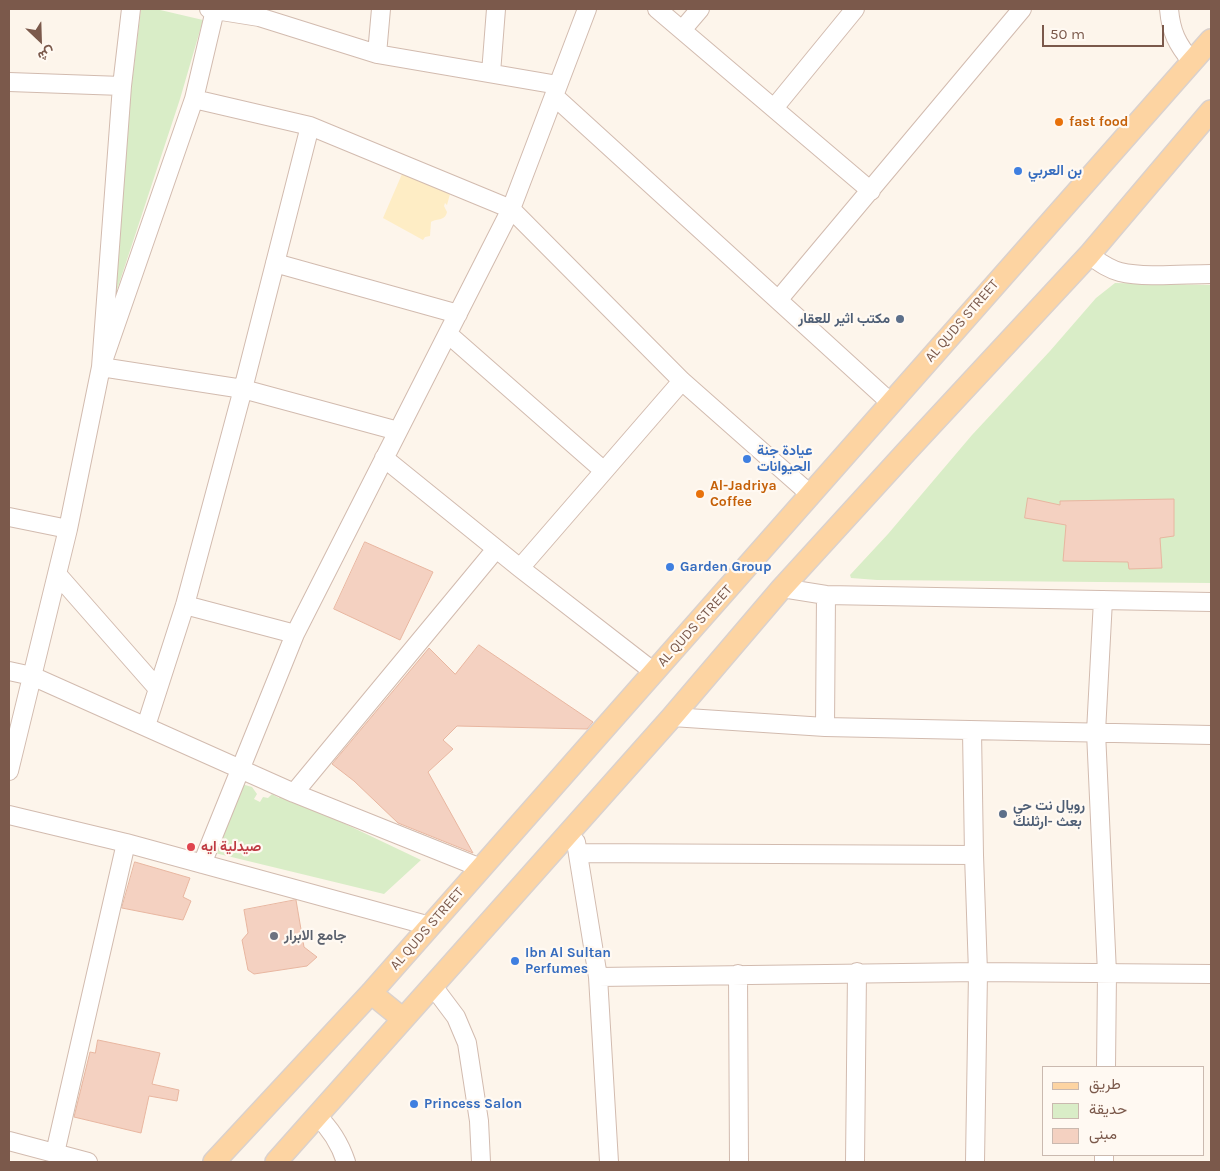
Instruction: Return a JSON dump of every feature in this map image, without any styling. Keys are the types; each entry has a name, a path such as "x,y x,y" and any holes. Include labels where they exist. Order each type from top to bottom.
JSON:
{"main road":[{"name":"AL QUDS STREET","path":"214,1162 371,993 1211,40"},
{"path":"276,1162 672,717 782,588 1089,255 1209,117"},
{"path":"371,993 403,1019"}],"street":[{"path":"9,771 68,529 101,366 122,86 131,9"},
{"path":"101,366 194,100 212,9 259,13 377,54 491,73 556,90 891,403"},
{"path":"377,54 381,9"},
{"path":"491,73 496,9"},
{"path":"202,864 295,634 512,209 587,9"},
{"path":"657,9 871,191"},
{"path":"682,30 700,9"},
{"path":"774,108 855,9"},
{"path":"779,299 1022,9"},
{"path":"1169,9 1173,33 1180,47 1192,62"},
{"path":"9,82 122,86"},
{"path":"194,100 310,126 512,209 682,381 811,495"},
{"path":"146,726 185,605 244,389 310,126"},
{"path":"1089,255 1106,267 1120,272 1139,274 1211,274"},
{"path":"275,263 458,314"},
{"path":"448,334 604,471"},
{"path":"101,366 244,389 398,431"},
{"path":"520,568 682,381"},
{"path":"384,458 496,549 654,672"},
{"path":"9,516 68,529"},
{"path":"294,793 496,549"},
{"path":"57,574 158,689"},
{"path":"782,588 826,595 1211,602"},
{"path":"824,727 826,595"},
{"path":"1103,600 1096,732 1107,973 1106,1066"},
{"path":"185,605 295,634"},
{"path":"9,671 32,676 294,793 481,868"},
{"path":"672,717 824,727 1211,735"},
{"path":"972,731 978,972 975,1162"},
{"path":"9,815 126,843 430,926"},
{"path":"573,826 598,976 609,1162"},
{"path":"55,1153 126,843"},
{"path":"578,854 974,856"},
{"path":"598,976 857,972 1211,974"},
{"path":"855,1162 857,972"},
{"path":"738,974 739,1162"},
{"path":"432,985 456,1017 467,1043 479,1121 481,1162"},
{"path":"317,1116 332,1132 346,1162"},
{"path":"9,1141 88,1162"}],"green space":[{"path":"141,9 156,9 203,20 180,99 115,296 131,91"},
{"path":"1115,283 1211,285 1211,583 877,580 851,578 850,575 888,534 972,435 1096,298"},
{"path":"238,783 252,787 257,794 254,799 260,802 263,797 268,798 272,794 279,798 278,792 421,860 384,894 215,853"}],"sand":[{"path":"402,174 450,194 447,205 445,203 444,206 447,212 446,215 431,222 430,236 425,237 423,240 383,218"}],"building":[{"path":"1028,498 1060,505 1060,501 1174,499 1174,536 1160,538 1162,568 1129,569 1128,562 1063,561 1066,525 1025,518"},
{"path":"365,542 433,572 400,640 334,609"},
{"path":"479,645 593,722 587,729 457,726 443,740 453,749 428,772 473,853 398,823 354,781 332,764 429,648 455,674"},
{"path":"135,862 190,878 183,897 191,901 183,920 122,908"},
{"name":"جامع الابرار","path":"296,900 304,947 317,957 307,966 254,974 248,970 242,940 248,933 244,910"},
{"path":"98,1040 160,1053 152,1084 179,1090 177,1101 149,1096 141,1133 74,1117 90,1052 95,1053"}],"place":[{"name":"fast food","path":"1059,122"},
{"name":"بن العربي","path":"1018,171"},
{"name":"مكتب اثير للعقار","path":"900,319"},
{"name":"عيادة جنة الحيوانات","path":"747,459"},
{"name":"Al-Jadriya Coffee","path":"700,494"},
{"name":"Garden Group","path":"670,567"},
{"name":"رويال نت حي بعث -ارثلنك","path":"1003,814"},
{"name":"صیدلیة ایە","path":"191,847"},
{"name":"جامع الابرار","path":"274,936"},
{"name":"Ibn Al Sultan Perfumes","path":"515,961"},
{"name":"Princess Salon","path":"414,1104"}]}
